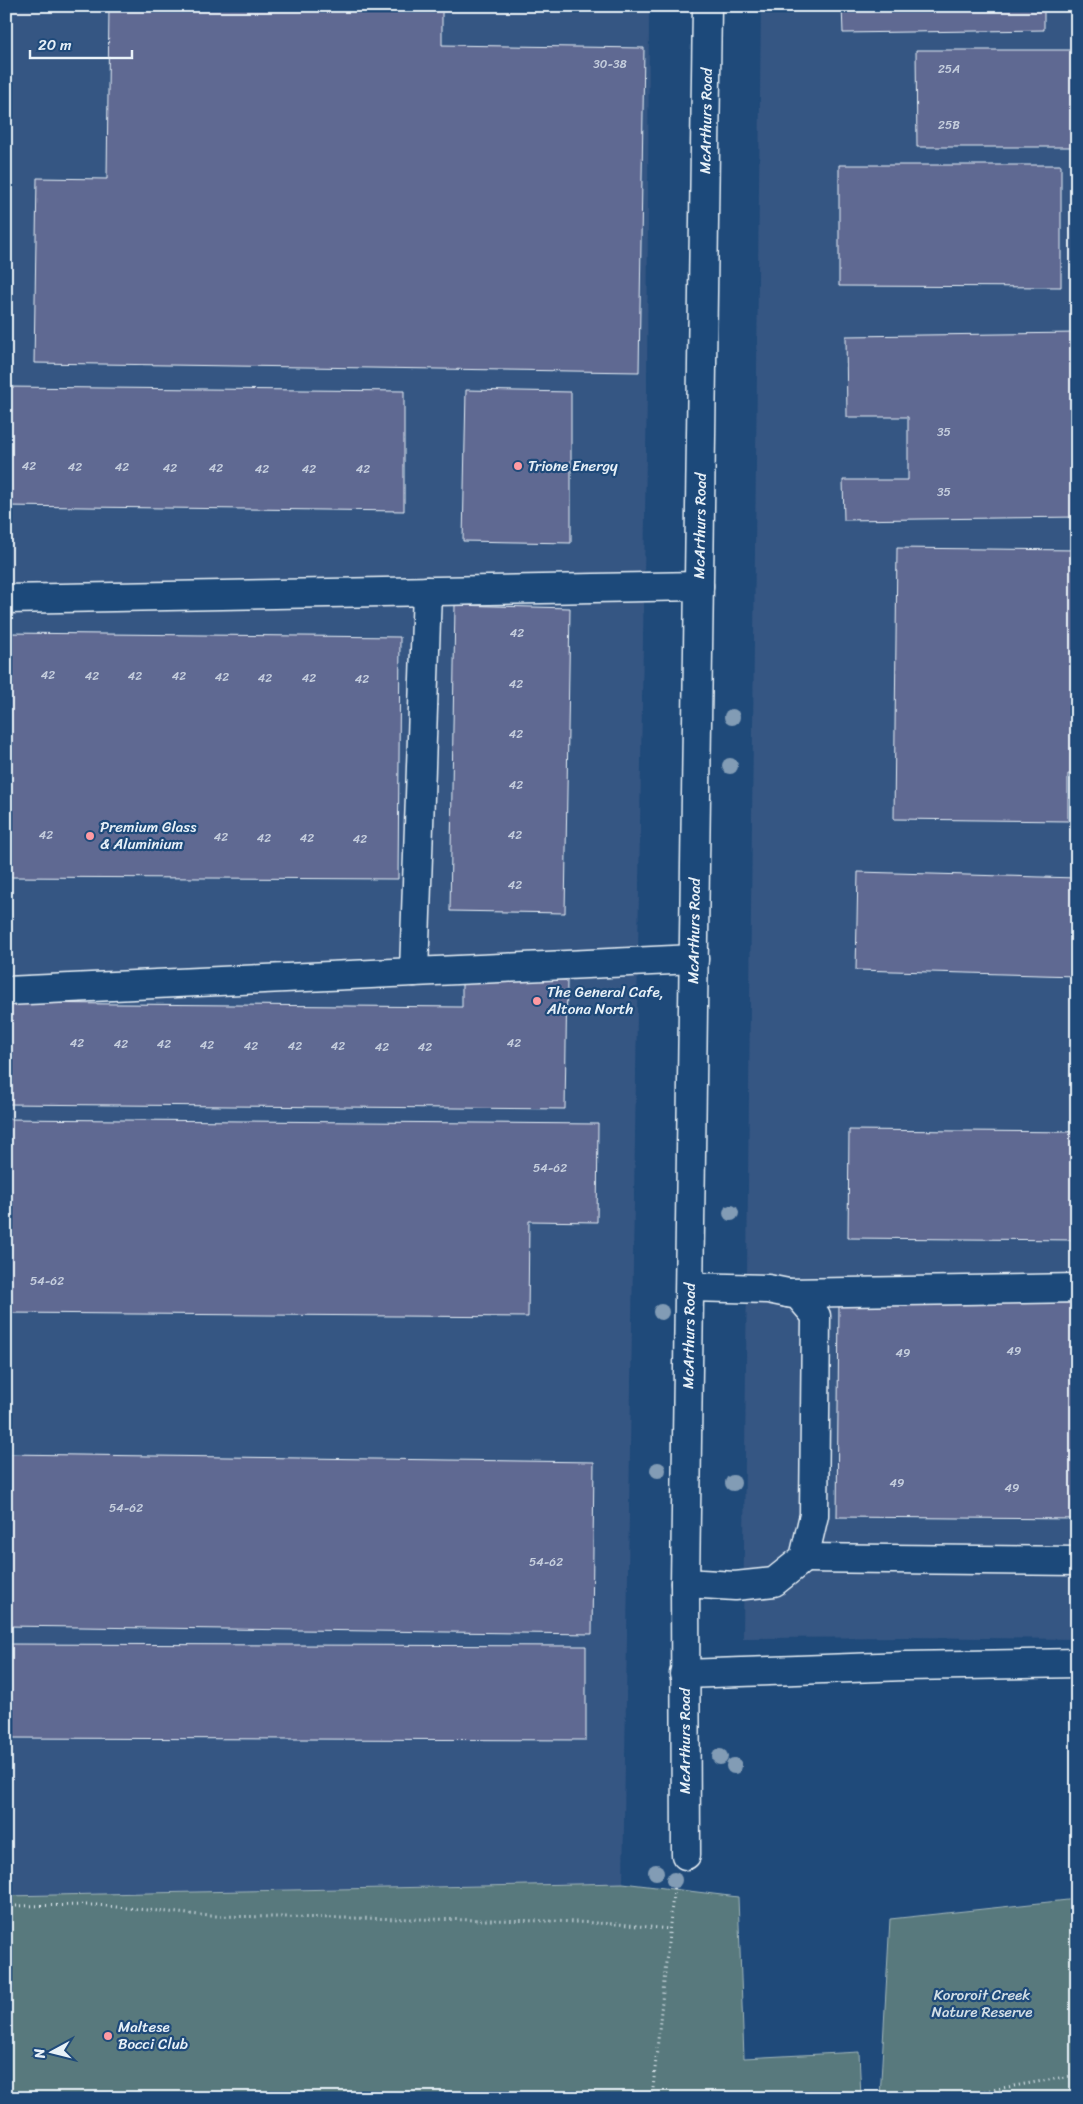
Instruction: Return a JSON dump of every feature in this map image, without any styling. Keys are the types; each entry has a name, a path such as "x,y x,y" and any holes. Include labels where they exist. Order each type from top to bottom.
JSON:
{"street":[{"name":"McArthurs Road","path":"686,1855 685,1583 707,6"},
{"path":"6,599 699,586"},
{"path":"414,972 427,591"},
{"path":"6,991 694,959"},
{"path":"685,1583 736,1586 774,1582 804,1558 814,1515 816,1316 798,1295 768,1289 690,1286"},
{"path":"788,1293 1077,1288"},
{"path":"804,1558 1077,1561"},
{"path":"684,1674 904,1666 1077,1663"}],"path":[{"path":"652,2098 676,1866 686,1855"},
{"path":"6,1906 96,1906 210,1916 572,1922 618,1924 670,1930"},
{"path":"945,2098 1077,2075"}],"shaded area":[{"path":"6,6 649,6 647,390 623,1883 6,1896"},
{"path":"761,6 1077,6 1077,1639 743,1638"}],"green space":[{"path":"623,1883 738,1897 744,2058 859,2052 861,2098 6,2098 6,1896"},
{"name":"Kororoit Creek Nature Reserve","path":"1077,1899 1077,2098 880,2098 890,1919"}],"building":[{"path":"109,6 442,6 442,45 644,48 639,372 34,363 37,178 107,179"},
{"path":"842,6 1044,6 1044,30 843,33"},
{"path":"916,50 1077,50 1077,147 917,147"},
{"path":"839,165 1061,165 1061,287 839,286"},
{"path":"1077,333 1077,517 844,520 843,480 908,480 908,417 847,417 846,336"},
{"path":"6,387 404,391 404,511 6,506"},
{"name":"Trione Energy","path":"466,390 571,392 571,543 463,541"},
{"path":"897,548 1077,550 1077,775 1068,774 1068,821 894,819"},
{"path":"455,605 570,608 565,913 450,911"},
{"path":"6,633 400,637 398,879 6,877"},
{"path":"858,872 1077,878 1077,976 856,970"},
{"path":"462,979 567,980 565,1109 6,1104 6,1003 462,1007"},
{"path":"6,1119 598,1124 597,1222 529,1221 528,1317 6,1313"},
{"path":"849,1130 1077,1132 1077,1240 848,1238"},
{"path":"839,1301 1077,1303 1077,1519 837,1517"},
{"path":"6,1454 594,1462 592,1634 6,1626"},
{"path":"6,1644 586,1646 586,1740 6,1738"}],"place":[{"name":"Trione Energy","path":"518,466"},
{"name":"Premium Glass & Aluminium","path":"90,836"},
{"name":"The General Cafe, Altona North","path":"537,1001"},
{"name":"Maltese Bocci Club","path":"108,2036"}]}
